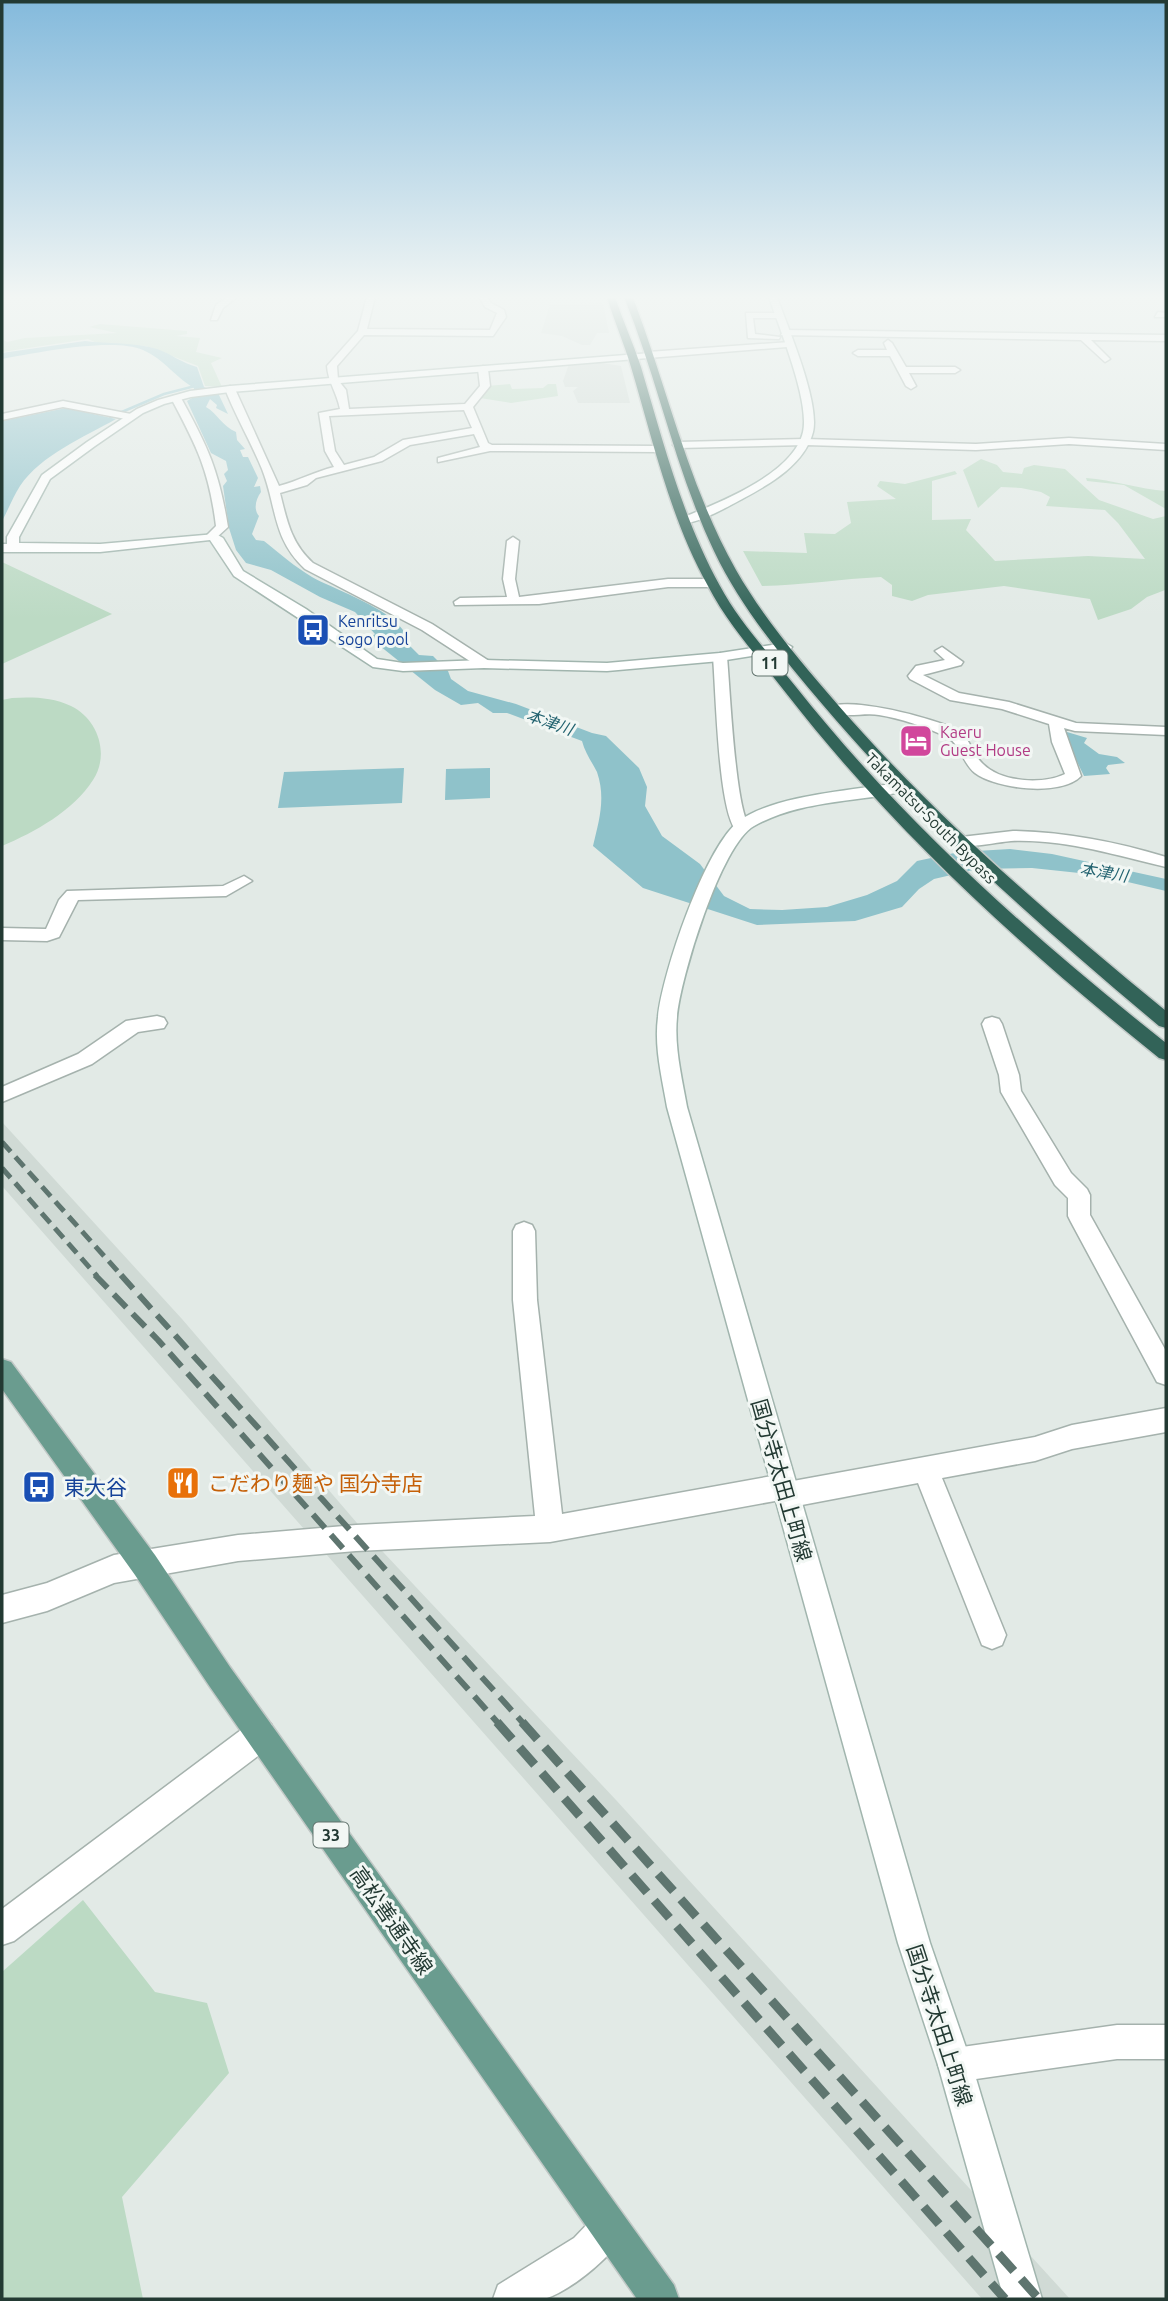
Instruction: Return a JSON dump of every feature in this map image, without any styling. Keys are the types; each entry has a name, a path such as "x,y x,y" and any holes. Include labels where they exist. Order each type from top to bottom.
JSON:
{"highway":[{"name":"Takamatsu-South Bypass","path":"646,404 683,522 712,583 804,709 876,793 929,847 1063,970 1166,1053"},
{"name":"Takamatsu-South Bypass","path":"665,404 688,481 702,514 746,596 765,625 846,726 904,787 1021,901 1166,1021"}],"main road":[{"name":"高松善通寺線","path":"2,1370 145,1565 260,1735 660,2299"}],"street":[{"path":"2,417 61,404"},
{"path":"65,404 147,425"},
{"path":"7,547 46,477 128,420 156,404"},
{"path":"7,547 100,548 212,536 222,527 216,485 206,454 182,404"},
{"path":"234,404 269,474 279,520 295,555 309,566 427,627 484,664"},
{"path":"344,404 345,412"},
{"path":"341,469 330,451 324,413 396,416 468,407 470,404"},
{"path":"683,522 782,469 797,456 808,428 805,404"},
{"path":"468,407 484,445 490,448"},
{"path":"274,491 303,483 312,476 378,459 403,438 477,430"},
{"path":"678,445 803,443 976,446 1069,441 1166,447"},
{"path":"442,460 490,448 658,449"},
{"path":"212,536 219,541 238,573 301,612 373,663 403,667 468,664 607,667 785,648"},
{"path":"513,541 509,579 514,601"},
{"path":"460,602 514,601 668,583 712,583"},
{"path":"942,652 956,663 922,669 915,676 955,697 1004,705 1057,722 1094,729 1166,731"},
{"path":"720,657 731,783 736,819 741,826 777,811 904,787"},
{"path":"952,733 955,697"},
{"path":"834,709 878,710 952,733 962,740 975,765 985,773 1005,781 1063,783 1073,776 1055,729 1057,722"},
{"name":"国分寺太田上町線","path":"741,826 719,859 676,972 667,1016 669,1058 677,1107 914,1943 955,2065 1023,2299"},
{"path":"961,842 1031,834 1111,846 1166,862"},
{"path":"2,934 52,933 68,900 74,895 226,891 244,881"},
{"path":"2,1095 85,1059 133,1026 157,1023"},
{"path":"992,1024 1009,1075 1011,1092 1063,1179 1079,1195 1079,1216 1166,1374"},
{"path":"524,1231 525,1300 550,1529"},
{"path":"2,1609 47,1597 114,1569 238,1548 334,1539 550,1529 926,1470 1035,1449 1072,1437 1166,1419"},
{"path":"926,1470 992,1635"},
{"path":"2,1929 260,1735"},
{"path":"955,2065 1117,2042 1166,2042"},
{"path":"512,2299 587,2251 609,2228"}],"shaded area":[{"path":"2,1122 182,1319 369,1537 616,1800 1070,2299 982,2299 2,1186"}],"green space":[{"path":"981,459 997,465 1003,472 1022,474 1024,468 1034,465 1065,469 1099,500 1153,519 1166,516 1165,590 1147,597 1131,609 1098,620 1090,599 1004,586 928,595 912,601 892,596 892,585 881,577 762,586 743,551 807,553 804,533 835,534 851,523 847,502 896,499 877,486 880,481 905,484 955,471 957,474 932,481 932,520 971,519 966,530 995,561 1088,556 1145,559 1105,510 1046,506 1050,497 1041,492 1001,487 978,508 963,470"},
{"path":"1086,478 1166,491 1166,509 1124,485 1087,481"},
{"path":"2,562 112,614 2,664"},
{"path":"49,699 64,703 80,712 94,728 101,749 101,759 93,780 64,811 40,827 2,846 2,700"},
{"path":"83,1900 155,1992 207,2003 229,2073 122,2197 143,2299 2,2299 2,1972"}],"water":[{"name":"本津川","path":"189,404 207,404 206,407 236,432 237,440 245,449 240,450 243,457 248,457 258,478 254,487 260,486 261,492 256,507 259,516 252,534 256,540 264,541 312,577 385,614 397,623 406,634 410,646 419,655 433,656 448,671 451,679 468,691 516,704 606,736 639,768 647,787 645,806 662,836 700,864 724,896 750,909 827,907 867,895 897,881 917,861 959,852 1010,849 1052,854 1166,879 1166,891 1098,875 1032,868 977,869 934,879 919,889 902,907 855,921 757,925 643,888 593,846 601,809 601,791 597,772 582,741 507,713 493,713 478,703 461,705 435,690 370,638 375,634 355,612 320,597 271,570 246,563 236,550 229,528 223,486 227,481 224,474 228,470 226,461 211,453"},
{"path":"223,404 228,414 216,408 217,405"},
{"path":"66,408 116,419 39,465 20,486 2,521 2,421"},
{"path":"1067,732 1087,738 1084,743 1099,754 1117,757 1125,763 1108,765 1106,768 1110,774 1084,776 1065,737"},
{"path":"404,768 402,803 278,808 284,772"},
{"path":"490,768 490,798 445,800 446,769"}],"waterway":[{"path":"110,417 140,404"}],"railway":[{"path":"2,1142 122,1276"},
{"path":"2,1168 97,1276"},
{"path":"95,1275 158,1340 498,1723"},
{"path":"121,1275 523,1723"},
{"path":"497,1722 1005,2299"},
{"path":"522,1722 1039,2299"}],"place":[{"name":"Kenritsu sogo pool","path":"313,630"},
{"name":"Kaeru Guest House","path":"916,741"},
{"name":"こだわり麺や 国分寺店","path":"183,1483"},
{"name":"東大谷","path":"39,1487"}]}
